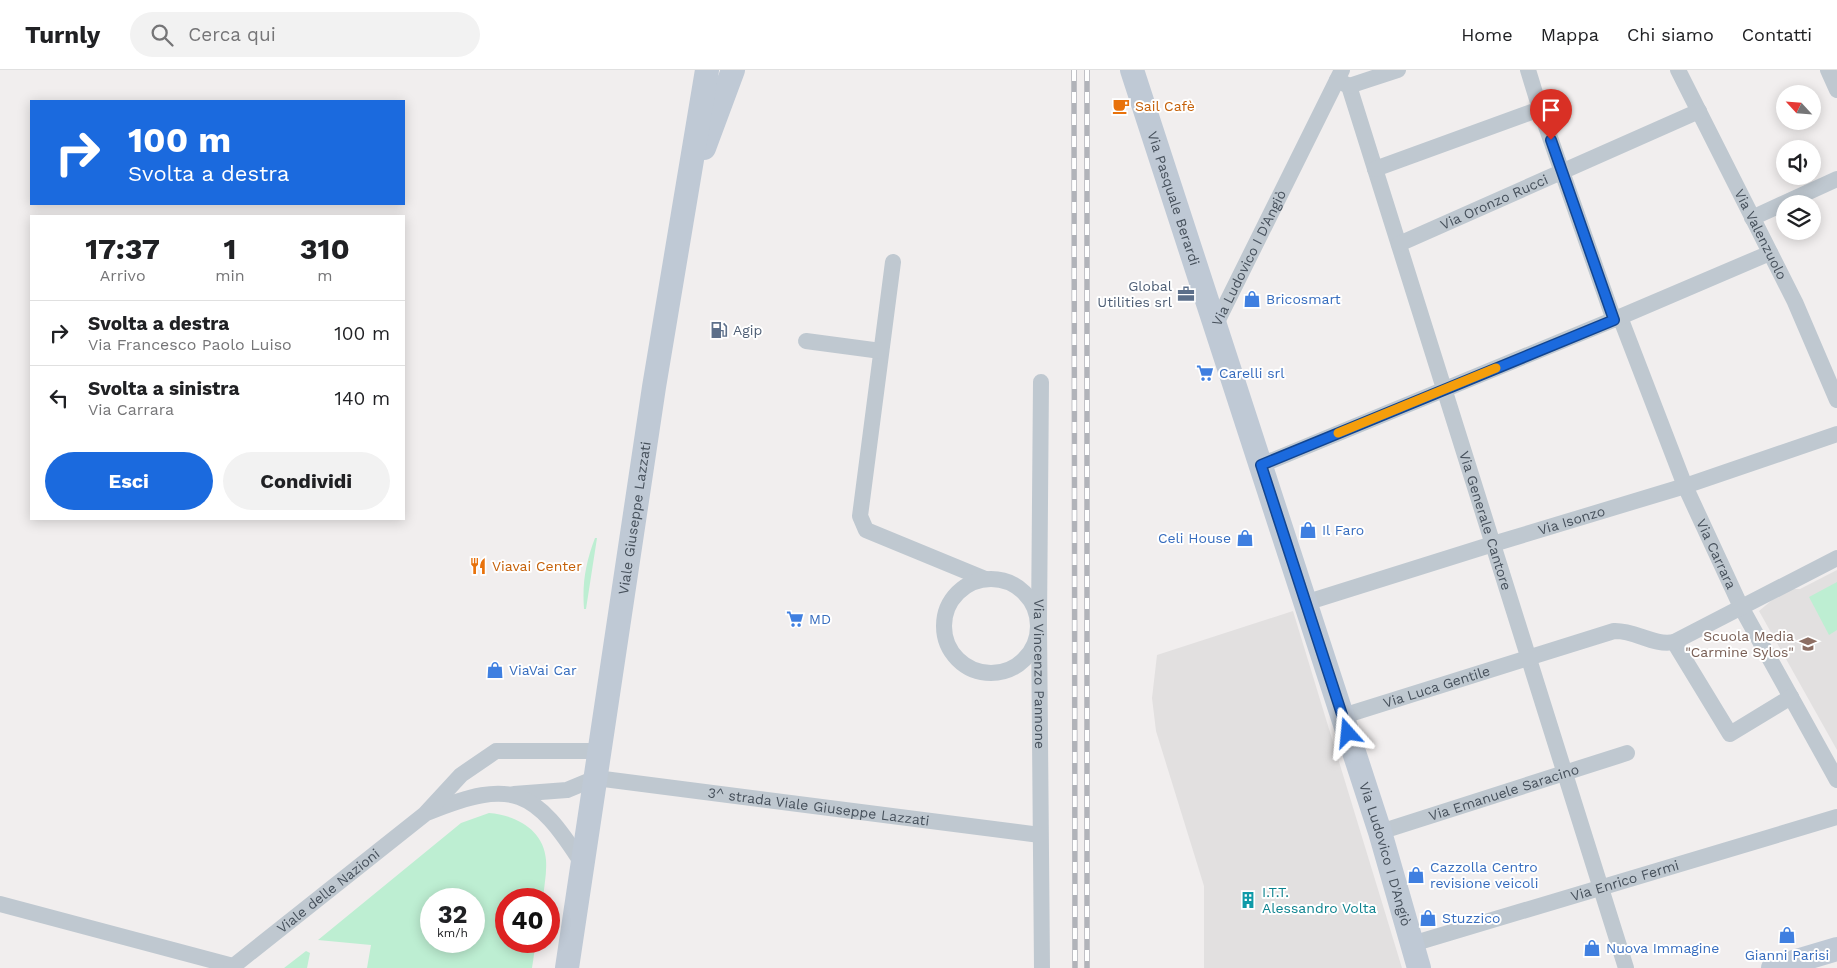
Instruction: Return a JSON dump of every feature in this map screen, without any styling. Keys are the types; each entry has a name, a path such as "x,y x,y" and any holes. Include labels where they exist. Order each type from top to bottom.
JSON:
{"street":[{"name":"Viale Giuseppe Lazzati","path":"567,968 654,387 707,70"},
{"path":"685,199 732,70"},
{"name":"Via Pasquale Berardi","path":"1132,70 1215,326"},
{"path":"1343,79 1398,70"},
{"name":"Via Carrara","path":"1528,70 1561,170 1617,318 1685,486 1741,607 1837,780"},
{"name":"Via Valenzuolo","path":"1678,70 1794,302 1837,400"},
{"path":"1828,70 1837,90"},
{"name":"Via Ludovico I D'Angiò","path":"1343,79 1215,326 1380,832 1419,968"},
{"name":"Via Generale Cantore","path":"1343,79 1399,244 1566,771 1626,968"},
{"path":"1375,169 1540,109"},
{"name":"Via Oronzo Rucci","path":"1399,244 1561,170 1699,112"},
{"path":"1752,218 1837,179"},
{"path":"1261,465 1770,253"},
{"path":"893,262 860,516 866,530 984,579"},
{"path":"806,341 881,351"},
{"name":"Via Vincenzo Pannone","path":"1041,382 1039,624 1042,968"},
{"name":"Via Isonzo","path":"1305,603 1685,486 1837,434"},
{"path":"1791,697 1730,734 1674,642 1837,558"},
{"path":"984,579 1000,579 1014,584 1026,594 1034,608 1039,624 1036,640 1029,654 1002,672 986,673 970,669 956,659 948,647 943,633 944,618 949,603 958,591 970,583 984,579"},
{"name":"Via Luca Gentile","path":"1343,716 1614,631 1629,632 1667,643 1674,642"},
{"name":"Viale delle Nazioni","path":"232,967 425,814 461,775 496,751 600,751"},
{"name":"Via Emanuele Saracino","path":"1380,832 1627,753"},
{"path":"514,794 567,790 596,778"},
{"name":"3^ strada Viale Giuseppe Lazzati","path":"596,778 1040,834"},
{"name":"Viale delle Nazioni","path":"425,814 464,798 491,792 514,794 544,812 562,832 583,865"},
{"name":"Via Enrico Fermi","path":"1412,944 1837,817"},
{"path":"0,904 232,967"},
{"path":"1773,968 1837,949"}],"shaded area":[{"name":"Scuola Media \"Carmine Sylos\"","path":"1837,570 1837,750 1759,611 1778,595 1790,589 1800,589"},
{"path":"1293,611 1402,968 1204,968 1204,886 1156,731 1152,698 1157,655"}],"green space":[{"path":"595,538 597,538 586,609 584,609 585,572"},
{"path":"1837,582 1837,630 1829,635 1809,597"},
{"path":"489,813 509,817 527,826 534,832 544,849 546,860 544,888 495,888 495,953 534,953 532,968 367,968 371,945 318,940 461,823"},
{"path":"306,951 310,953 307,968 284,968"}],"railway":[{"path":"1074,70 1075,968"},
{"path":"1087,70 1087,968"}],"slow traffic":[{"path":"1338,433 1496,368"}],"place":[{"name":"Sail Cafè","path":"1121,106"},
{"name":"Global Utilities srl","path":"1186,294"},
{"name":"Bricosmart","path":"1252,299"},
{"name":"Agip","path":"719,330"},
{"name":"Carelli srl","path":"1205,373"},
{"name":"Il Faro","path":"1308,530"},
{"name":"Celi House","path":"1245,538"},
{"name":"Viavai Center","path":"478,566"},
{"name":"MD","path":"795,619"},
{"name":"Scuola Media \"Carmine Sylos\"","path":"1808,644"},
{"name":"ViaVai Car","path":"495,670"},
{"name":"Cazzolla Centro revisione veicoli","path":"1416,875"},
{"name":"I.T.T. Alessandro Volta","path":"1248,900"},
{"name":"Stuzzico","path":"1428,918"},
{"name":"Gianni Parisi","path":"1787,935"},
{"name":"Nuova Immagine","path":"1592,948"}],"route":[{"path":"1348,733 1261,465 1614,320 1551,140"}]}
